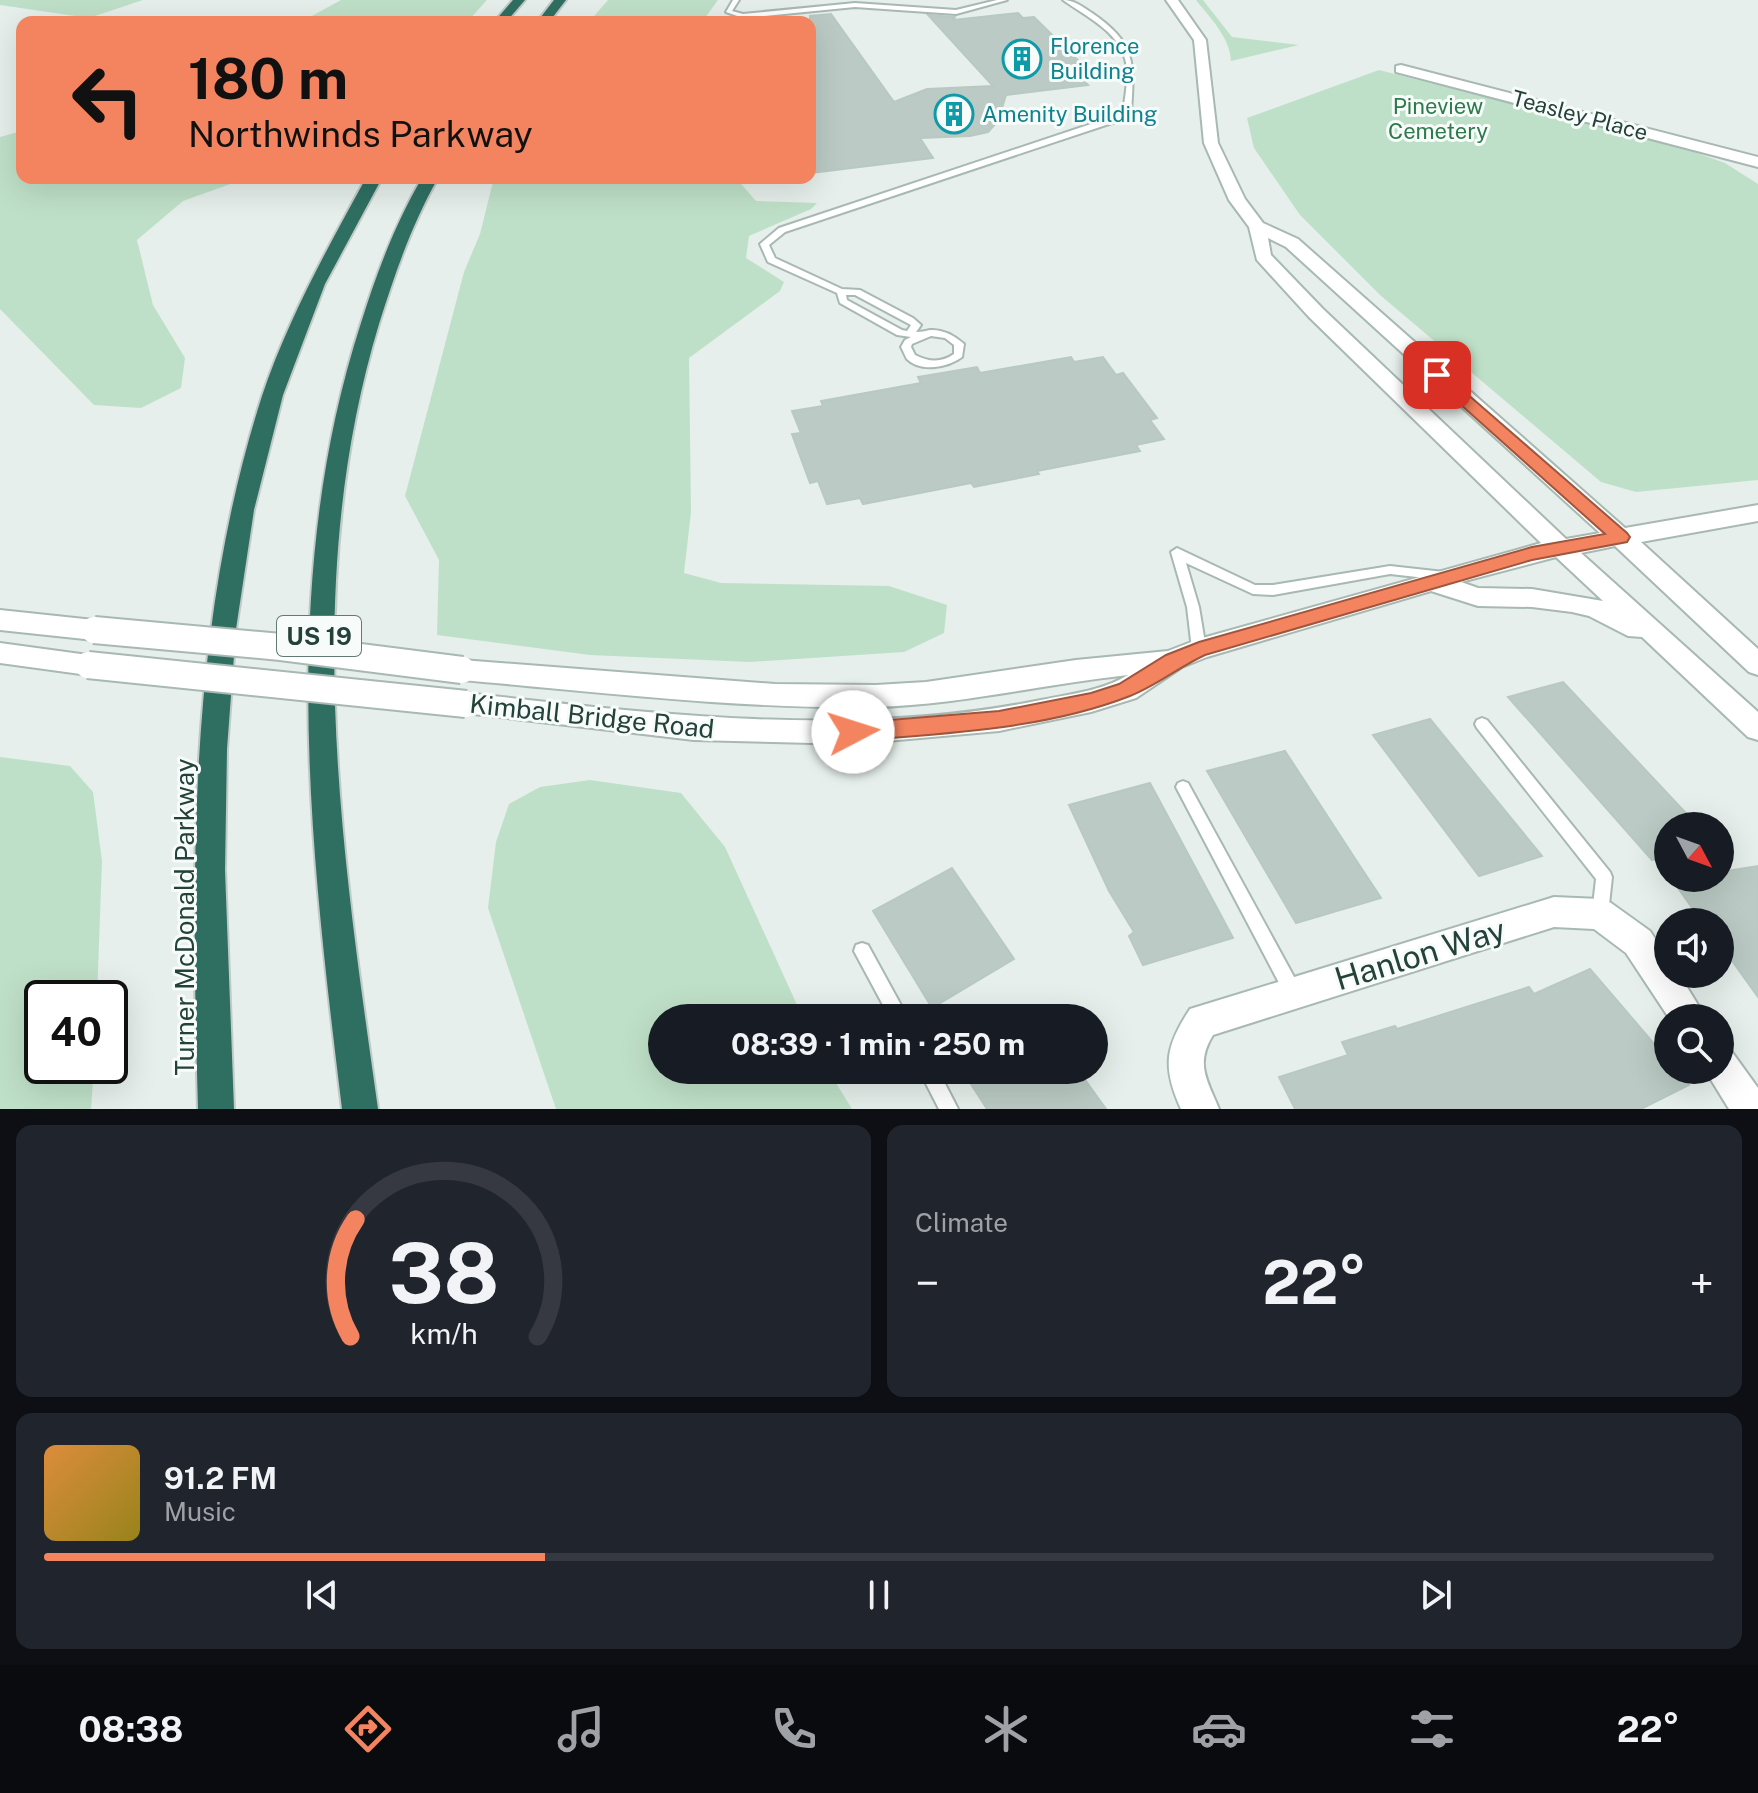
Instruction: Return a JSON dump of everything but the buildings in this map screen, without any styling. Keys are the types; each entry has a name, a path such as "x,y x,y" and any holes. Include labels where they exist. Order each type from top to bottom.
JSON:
{"highway":[{"path":"505,16 519,0"},
{"path":"548,16 560,0"},
{"name":"Turner McDonald Parkway","path":"216,1109 209,890 211,775 225,620 238,534 264,428 297,326 344,226 370,184"},
{"name":"US 19","path":"360,1109 335,910 320,706 319,621 327,527 352,373 404,228 427,184"}],"street":[{"path":"1172,0 1200,40 1211,143 1237,200 1257,227 1263,256 1306,302 1561,548 1758,729"},
{"name":"Teasley Place","path":"1401,69 1758,162"},
{"path":"1257,227 1292,243 1662,573 1758,665"},
{"name":"Kimball Bridge Road","path":"0,653 694,729 853,732 999,720 1091,701 1126,690 1173,660 1199,649 1532,553 1758,513"},
{"path":"1444,580 1478,597 1532,598 1584,605 1662,641"},
{"name":"Kimball Bridge Road","path":"0,620 281,647 462,670 775,695 926,693 1076,670 1173,660"},
{"name":"Hanlon Way","path":"1201,1109 1187,1087 1185,1046 1202,1021 1554,912 1600,914"},
{"path":"1600,914 1638,942 1680,1004"},
{"path":"1734,1084 1751,1109"}],"lane":[{"path":"736,0 729,12 743,16 855,5 956,12 1004,0"},
{"path":"915,334 906,347 907,353 918,361 946,363 959,355 959,344 948,336 900,333 843,301 841,292 771,260 764,244 782,230 1118,119 1127,113 1130,66 1123,47 1100,22 1066,0"},
{"path":"1199,649 1193,607 1176,550 1253,589 1273,590 1390,570 1444,580"},
{"path":"1482,724 1604,877 1600,914"},
{"path":"1183,787 1294,993"},
{"path":"862,951 891,1004"},
{"path":"936,1084 949,1109"}],"green space":[{"path":"0,0 143,0 95,16 0,5"},
{"path":"341,0 487,0 472,16 312,16"},
{"path":"608,0 718,0 706,16 594,16"},
{"path":"1196,0 1203,0 1232,37 1299,45 1231,61 1223,36"},
{"name":"Pineview Cemetery","path":"1379,70 1677,146 1725,163 1758,184 1758,480 1636,492 1601,482 1380,295 1300,215 1254,148 1247,118"},
{"path":"16,133 16,184 230,184 183,201 137,240 153,305 185,358 181,388 141,408 94,405 0,309 0,137"},
{"path":"492,184 741,184 756,201 817,203 811,209 749,236 746,258 784,282 780,291 689,358 691,512 684,573 721,583 889,586 947,605 944,633 904,652 750,662 590,655 437,635 439,560 405,496 464,272 480,234"},
{"path":"0,757 70,766 93,792 102,861 98,980 24,980 24,1084 93,1084 91,1109 0,1109"},
{"path":"590,780 681,793 725,847 797,1004 648,1004 648,1084 837,1084 852,1109 556,1109 488,908 496,842 509,804 540,787"}],"place":[{"name":"Florence Building","path":"1022,59"},
{"name":"Amenity Building","path":"954,114"}],"route":[{"path":"853,732 999,720 1091,701 1126,690 1173,660 1199,649 1532,553 1621,537 1437,375"}]}
